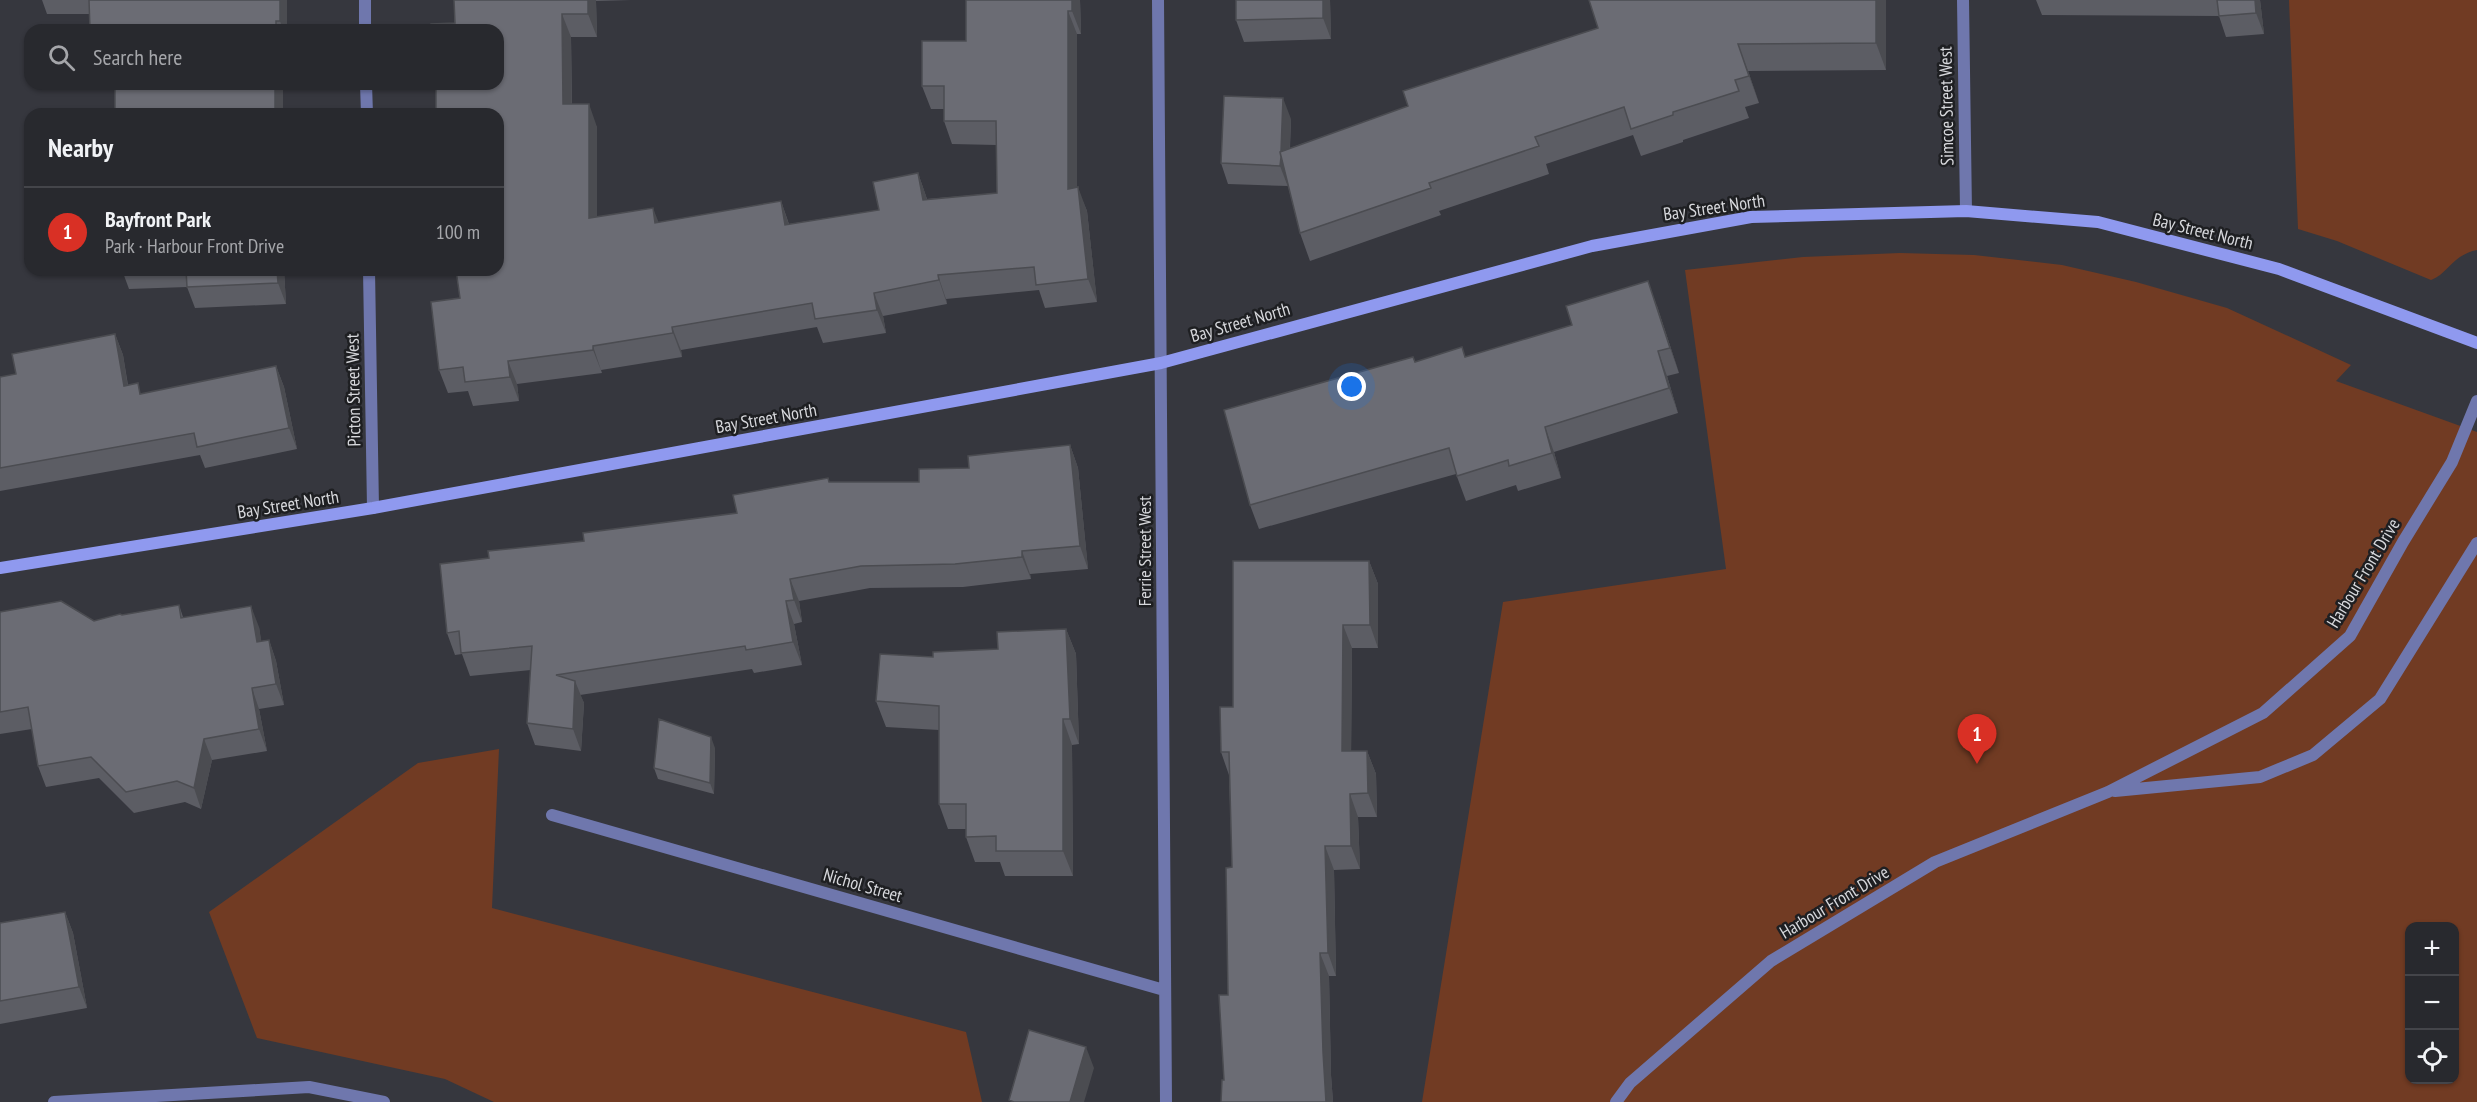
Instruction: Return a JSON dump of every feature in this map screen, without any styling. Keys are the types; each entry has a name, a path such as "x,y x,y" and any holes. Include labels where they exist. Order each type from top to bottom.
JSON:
{"street":[{"path":"365,0 365,24"},
{"name":"Ferrie Street West","path":"1158,0 1166,1102"},
{"name":"Simcoe Street West","path":"1963,0 1966,212"},
{"path":"366,90 367,108"},
{"name":"Bay Street North","path":"0,568 373,508 1161,363 1581,249 1751,217 1966,212 2098,222 2295,274 2477,343"},
{"name":"Picton Street West","path":"369,276 373,508"},
{"name":"Harbour Front Drive","path":"1616,1102 1630,1083 1771,961 1935,862 2108,792 2263,713 2350,636 2403,542 2452,462 2477,401"},
{"name":"Harbour Front Drive","path":"2108,792 2260,777 2313,754 2380,699 2477,543"},
{"name":"Nichol Street","path":"552,815 1164,990"},
{"path":"54,1102 309,1088 384,1102"}],"shaded area":[{"path":"2289,0 2477,0 2477,250 2456,260 2437,277 2431,280 2337,241 2298,229"},
{"path":"1900,253 1974,255 2062,265 2136,282 2227,308 2351,365 2336,381 2477,432 2477,1102 1422,1102 1503,602 1726,569 1685,270 1803,257"},
{"path":"499,749 492,908 966,1032 982,1102 494,1102 445,1079 257,1038 209,912 418,763"}],"building":[{"path":"89,0 280,0 280,21 276,21 276,24 90,24"},
{"path":"454,0 588,0 588,14 562,14 563,104 589,104 589,218 653,208 655,223 781,201 785,225 879,210 873,182 918,173 923,200 997,193 996,121 944,121 944,86 922,86 922,41 966,41 966,0 1072,0 1072,11 1068,11 1068,189 1078,187 1088,279 1036,285 1034,267 938,275 939,280 874,293 877,310 815,319 812,303 672,327 673,333 593,346 593,350 508,361 510,377 465,382 463,367 439,370 431,302 460,298 457,276 504,276 504,108 436,108 436,90 504,90 504,24 431,24 455,23"},
{"path":"1236,0 1323,0 1323,18 1236,20"},
{"path":"1589,0 1876,0 1876,43 1738,44 1749,76 1735,80 1739,91 1673,112 1673,115 1631,129 1624,107 1535,137 1539,146 1429,183 1431,188 1300,233 1280,152 1408,106 1403,91 1598,28"},
{"path":"2217,0 2255,0 2256,13 2219,16"},
{"path":"115,90 275,90 275,108 115,108"},
{"path":"1224,96 1283,98 1280,166 1221,163"},
{"path":"186,276 277,276 278,283 187,287"},
{"path":"1648,281 1670,348 1658,351 1669,388 1545,427 1552,453 1509,466 1508,460 1457,476 1449,448 1250,505 1224,410 1413,357 1415,362 1462,347 1465,357 1572,325 1566,306"},
{"path":"115,334 124,386 138,383 140,394 276,366 289,428 197,447 194,433 0,468 0,377 16,374 12,354"},
{"path":"1070,445 1080,546 1022,551 1022,557 955,564 861,566 790,579 794,600 786,601 793,642 746,650 745,646 556,675 575,681 573,729 527,723 532,646 461,653 459,631 447,633 440,564 489,558 488,551 584,541 583,533 737,513 733,495 828,478 829,482 919,482 919,469 969,468 968,456"},
{"path":"1233,561 1369,561 1370,625 1343,625 1342,751 1367,751 1368,793 1350,794 1351,846 1325,846 1328,953 1320,953 1326,1102 1221,1102 1222,1080 1224,1080 1219,995 1228,995 1226,868 1232,867 1229,752 1221,752 1220,707 1233,707"},
{"path":"61,601 94,621 120,614 179,605 181,618 251,606 257,642 269,640 276,684 252,688 259,729 204,739 194,788 177,781 126,792 91,757 38,766 28,707 0,712 0,612"},
{"path":"1066,629 1070,719 1063,719 1063,851 996,851 996,836 966,837 966,804 939,804 939,706 876,701 880,654 933,657 933,652 998,649 997,632"},
{"path":"659,719 711,737 710,783 654,768"},
{"path":"65,912 79,987 0,1001 0,923"},
{"path":"1029,1030 1086,1047 1070,1102 1014,1102 1009,1100"}],"place":[{"name":"Bayfront Park","path":"1977,764"}]}
